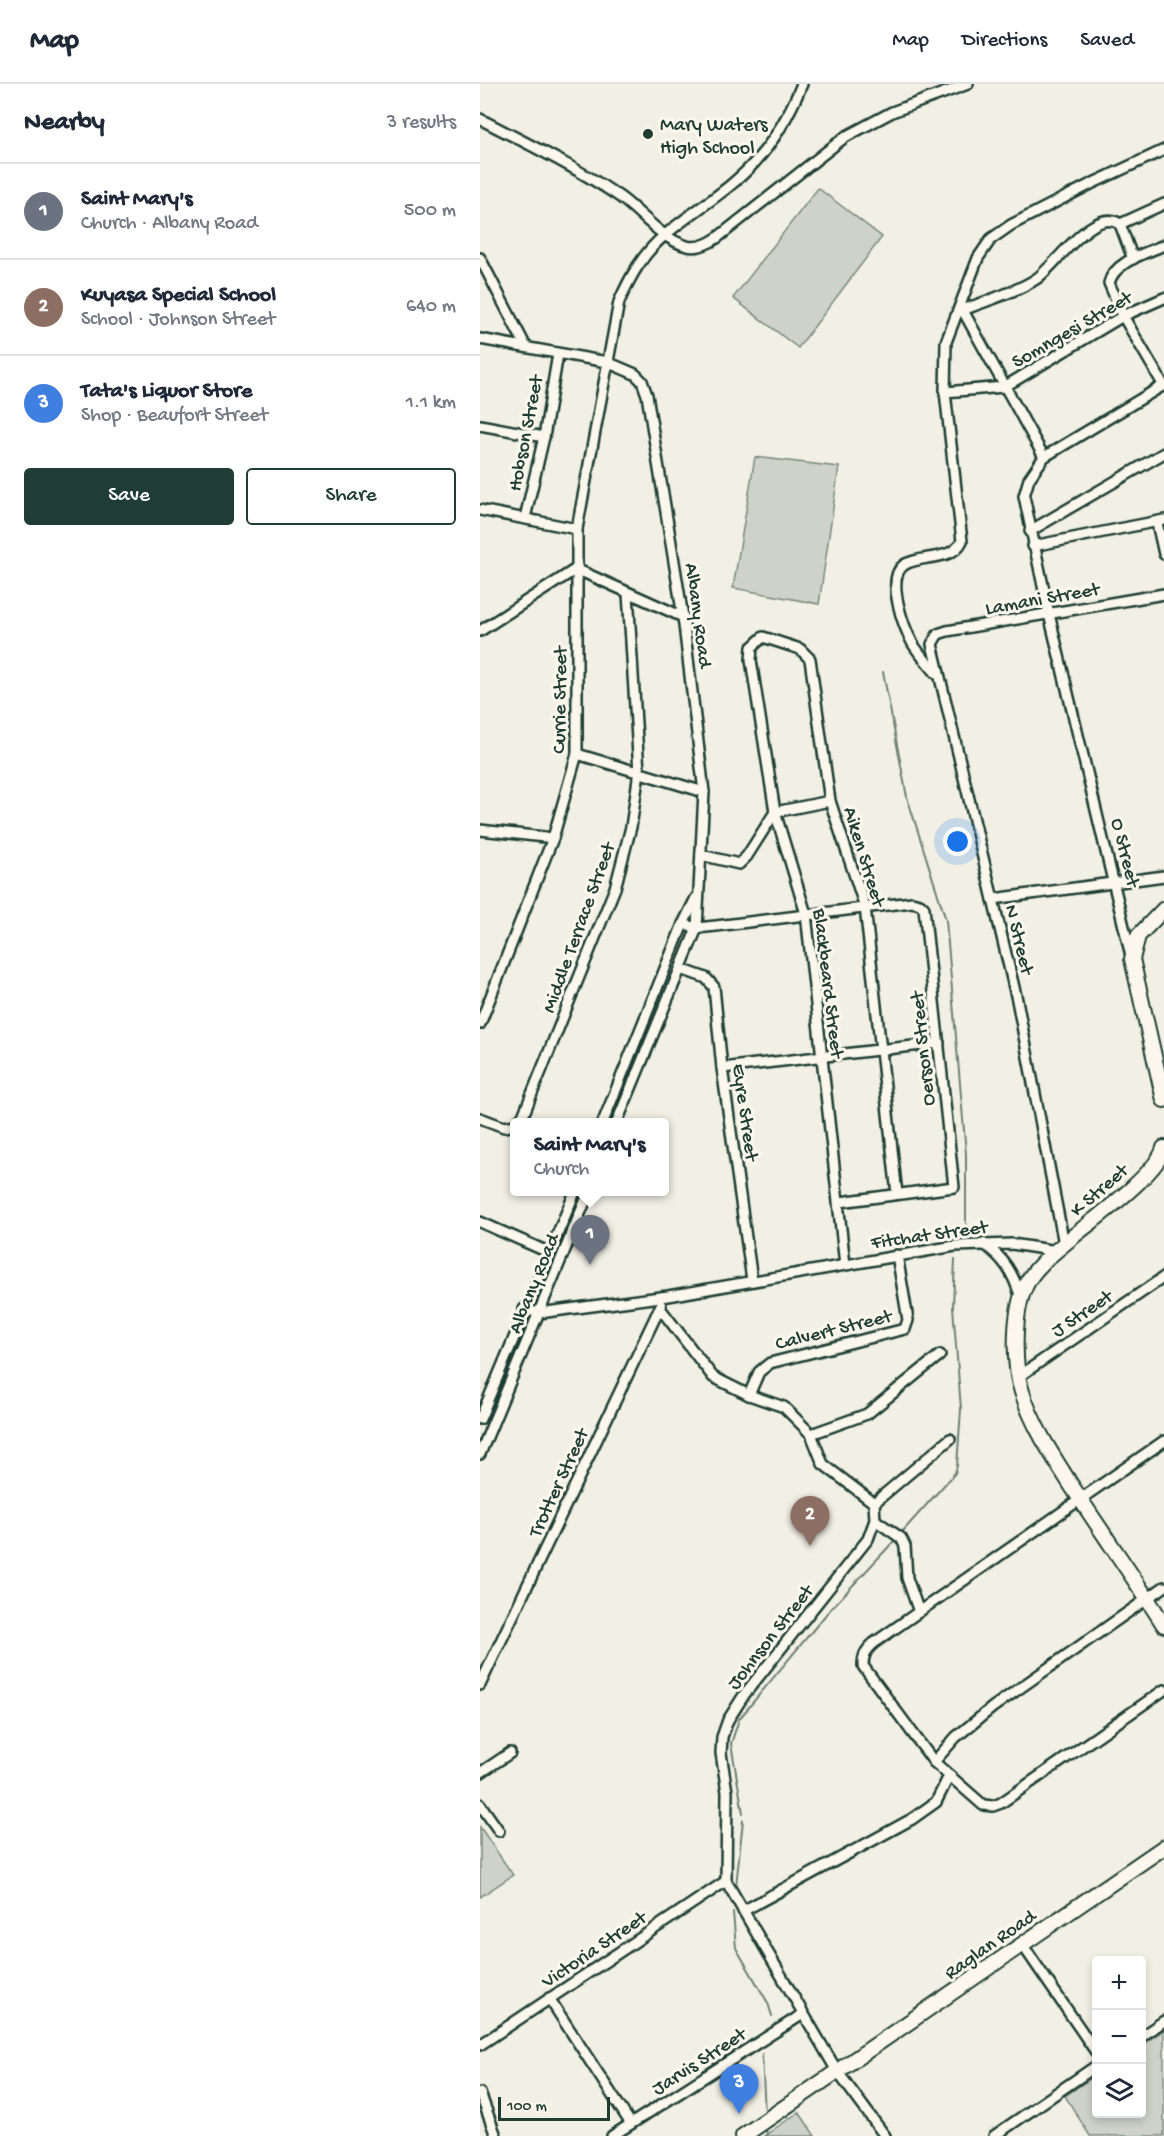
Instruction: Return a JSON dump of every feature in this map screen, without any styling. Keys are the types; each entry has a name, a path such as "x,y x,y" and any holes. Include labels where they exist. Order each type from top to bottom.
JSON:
{"street":[{"name":"Currie Street","path":"481,1018 554,838 577,754 577,529 619,302 628,279 642,258 665,235 695,214 754,163 785,118 802,84"},
{"path":"480,119 587,176 635,209 665,235 685,246 705,245 845,137 891,112 968,84"},
{"path":"937,674 914,645 905,628 896,590 896,577 902,567 915,561 951,553 962,541 945,392 946,342 962,308 978,258 991,239 1001,231 1090,184 1164,150"},
{"path":"962,308 1036,280 1095,224 1110,220 1120,224 1164,204"},
{"path":"1120,224 1133,259"},
{"path":"1044,457 1164,385 1124,316 1109,283 1115,271 1133,259 1164,245"},
{"path":"480,258 526,347"},
{"name":"Somngesi Street","path":"1044,457 1004,387 1124,316 1164,298"},
{"path":"945,392 1004,387 962,308"},
{"name":"Albany Road","path":"480,339 607,362 635,374 642,381 647,395 683,617 704,792 697,928 619,1118"},
{"name":"Hobson Street","path":"525,518 544,437 558,354"},
{"path":"480,425 544,437"},
{"path":"1030,531 1164,453"},
{"name":"O Street","path":"1044,457 1026,486 1024,496 1030,531 1164,1100"},
{"path":"480,510 577,529"},
{"path":"1033,546 1160,522 1164,554"},
{"path":"480,632 576,569 683,617"},
{"name":"Middle Terrace Street","path":"522,1118 615,888 631,827 639,772 628,593"},
{"name":"Lamani Street","path":"932,644 938,634 947,631 1164,594"},
{"name":"Aiken Street","path":"758,639 763,637 776,639 801,650 810,659 830,801 865,907 897,1194"},
{"name":"Blackbeard Street","path":"758,639 752,647 751,660 775,812 806,914 821,1058 840,1202 845,1265"},
{"name":"N Street","path":"932,644 937,674 1017,1000 1061,1248"},
{"path":"577,754 704,792"},
{"path":"701,855 739,864 747,856 775,812 830,801"},
{"path":"480,830 554,838"},
{"path":"993,899 1164,876"},
{"name":"Albany Road","path":"605,1118 643,1020 697,896"},
{"name":"Oerson Street","path":"865,907 912,902 921,904 924,908 954,1187 897,1194"},
{"path":"683,924 697,928 865,907"},
{"path":"1132,959 1138,936 1164,909"},
{"name":"Eyre Street","path":"681,969 706,978 714,987 722,1068 752,1280"},
{"path":"643,1020 656,1026"},
{"path":"722,1068 939,1043"},
{"name":"Middle Terrace Street","path":"480,1118 504,1127 510,1126"},
{"name":"K Street","path":"1061,1248 1148,1173 1163,1154"},
{"path":"840,1202 897,1194"},
{"name":"Albany Road","path":"480,1419 573,1196"},
{"name":"Albany Road","path":"480,1454 587,1196"},
{"path":"480,1222 548,1252"},
{"path":"983,1244 1000,1256 1012,1272 1021,1298"},
{"name":"Fitchat Street","path":"524,1309 539,1313 668,1296 897,1255 983,1244 1061,1248"},
{"path":"1061,1248 1027,1283 1021,1298 1017,1326 1018,1377 1035,1424 1080,1499 1164,1625"},
{"name":"Calvert Street","path":"749,1395 759,1372 770,1363 905,1329 908,1320 897,1255"},
{"name":"J Street","path":"1018,1377 1164,1277"},
{"name":"Trotter Street","path":"480,1685 660,1308 668,1296"},
{"path":"660,1308 713,1377 749,1395 784,1407 811,1434 823,1464 874,1503 950,1439"},
{"path":"811,1434 867,1414 940,1355"},
{"path":"492,1390 505,1394"},
{"path":"1164,1441 867,1649 863,1666 934,1762 983,1805 1001,1803 1164,1690"},
{"name":"Johnson Street","path":"874,1503 875,1520 868,1539 744,1695 728,1720 722,1737 721,1753 728,1792 726,1881 837,2071 885,2136"},
{"path":"875,1520 901,1538 905,1546 907,1578 920,1612"},
{"path":"934,1762 956,1737 986,1713 1164,1587"},
{"path":"480,1773 510,1752"},
{"path":"742,1911 912,1819 936,1802 949,1776"},
{"path":"480,1804 498,1831"},
{"name":"Raglan Road","path":"743,2136 1164,1847"},
{"name":"Victoria Street","path":"480,2045 726,1881"},
{"path":"1027,1940 1092,2046"},
{"path":"549,1998 631,2124"},
{"name":"Jarvis Street","path":"612,2136 803,2013"},
{"path":"1146,2033 1164,2021"},
{"path":"994,2136 1092,2069"},
{"path":"480,2093 496,2136"}],"shaded area":[{"path":"818,188 882,237 798,348 733,298"},
{"path":"755,457 839,467 819,604 733,588"},
{"path":"480,1827 513,1875 480,1897"},
{"path":"1164,2030 1164,2136 1090,2136 1065,2096 1092,2078 1092,2118 1146,2118 1146,2042"},
{"path":"799,2112 815,2136 764,2136"}],"waterway":[{"path":"883,672 907,797 946,920 966,1154 966,1230"},
{"path":"903,1531 955,1473 957,1466 961,1409 953,1307 955,1259"},
{"path":"743,1813 731,1744 739,1719 828,1612 895,1540"},
{"path":"736,1886 743,1820"},
{"path":"733,1912 736,1948 768,2003 772,2016"},
{"path":"762,2054 765,2114"},
{"path":"766,2128 767,2136"}],"place":[{"name":"Mary Waters High School","path":"648,134"},
{"name":"Saint Mary's","path":"590,1265"},
{"name":"Kuyasa Special School","path":"810,1546"},
{"name":"Tata's Liquor Store","path":"739,2114"}]}
